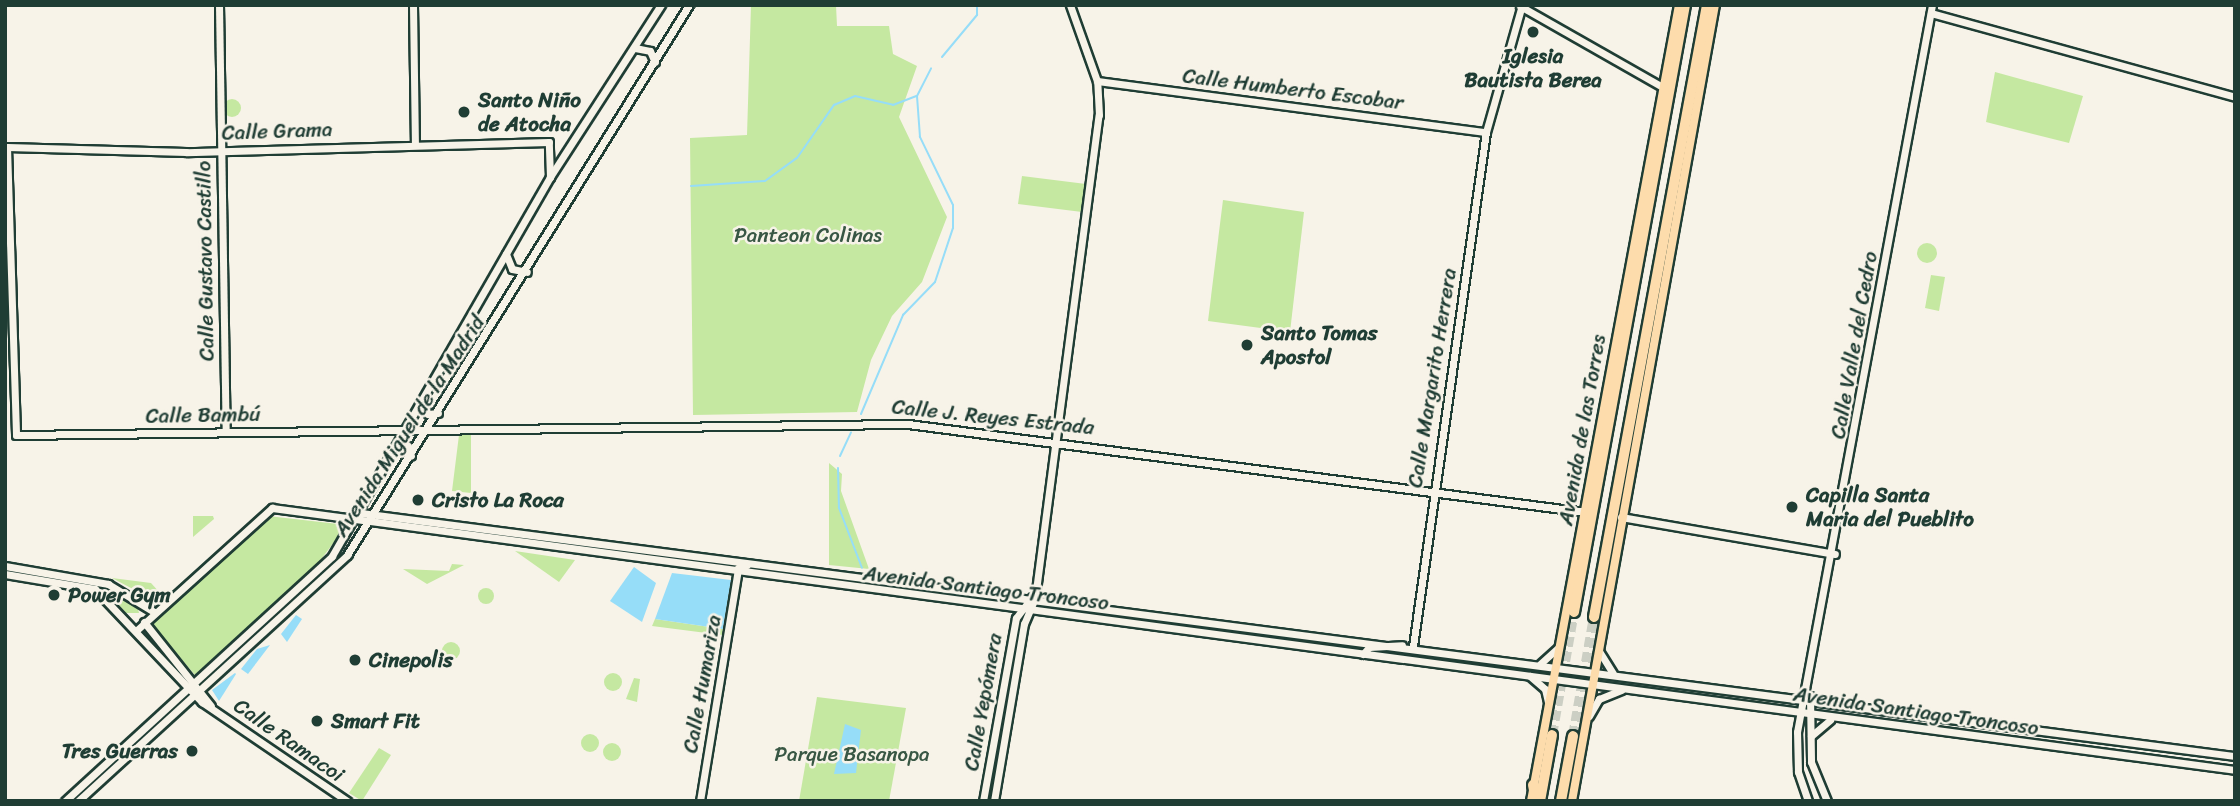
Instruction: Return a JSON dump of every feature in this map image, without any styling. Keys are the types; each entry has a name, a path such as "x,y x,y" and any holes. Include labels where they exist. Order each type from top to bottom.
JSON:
{"highway":[{"name":"Avenida de las Torres","path":"1574,612 1646,228 1666,89 1685,5"},
{"path":"1594,617 1707,5"},
{"path":"1646,228 1651,240 1663,239"},
{"path":"1637,277 1649,275 1654,286"},
{"path":"1630,419 1633,444"},
{"path":"1587,508 1601,472"},
{"path":"1536,801 1552,735"},
{"path":"1561,801 1573,736"},
{"path":"1533,785 1536,801"}],"main road":[{"name":"Avenida de las Torres","path":"1533,785 1666,89 1667,66 1679,5"},
{"path":"1572,801 1585,723 1588,682 1595,671 1633,444 1715,5"}],"street":[{"name":"Calle Gustavo Castillo","path":"219,5 226,432"},
{"path":"413,5 415,145"},
{"name":"Avenida Miguel de la Madrid","path":"65,801 324,566 358,517 421,401 550,177 661,5"},
{"name":"Avenida Miguel de la Madrid","path":"78,801 327,579 368,523 419,445 689,5"},
{"name":"Calle Yepómera","path":"994,801 1024,624 1034,596 1099,116 1097,81 1070,5"},
{"path":"1524,6 1666,89"},
{"name":"Calle Margarito Herrera","path":"1413,646 1486,132 1524,6"},
{"path":"1932,9 2235,97"},
{"name":"Calle Valle del Cedro","path":"1806,714 1932,9"},
{"path":"635,48 650,51 655,62"},
{"name":"Calle Humberto Escobar","path":"1097,81 1486,132"},
{"name":"Calle Grama","path":"16,435 7,147 220,150 549,142 550,177"},
{"path":"506,254 512,269 527,272"},
{"path":"421,401 425,412 438,413"},
{"path":"416,410 417,424 429,428"},
{"name":"Calle J. Reyes Estrada","path":"391,429 867,422 1057,441 1433,491 1587,508"},
{"name":"Calle Bambú","path":"16,435 391,429"},
{"path":"406,429 415,432 419,445"},
{"path":"397,444 411,456"},
{"path":"5,574 95,589 141,626 266,509 358,517"},
{"name":"Avenida Santiago Troncoso","path":"358,517 373,515 1008,595 1034,596 2235,757"},
{"name":"Avenida Santiago Troncoso","path":"358,517 368,523 454,537 1438,665 1527,674 1730,704 2235,770"},
{"path":"1621,517 1835,554"},
{"path":"454,537 458,530 498,531"},
{"path":"738,574 741,565 786,566"},
{"path":"5,566 112,586 154,612"},
{"name":"Calle Humariza","path":"700,801 738,574"},
{"path":"1008,595 1020,610 1024,624"},
{"path":"1020,610 1034,596"},
{"name":"Calle Yepómera","path":"983,801 1020,610"},
{"name":"Calle Ramacoi","path":"141,626 202,688 212,708"},
{"name":"Calle Ramacoi","path":"141,626 195,696 347,801"},
{"path":"1363,654 1369,647 1402,644"},
{"path":"1540,664 1559,646"},
{"path":"1598,648 1613,674"},
{"path":"1438,665 1442,650"},
{"path":"1527,674 1545,688 1549,703"},
{"path":"1668,695 1674,687 1695,685"},
{"path":"1585,723 1599,699 1628,688"},
{"path":"1730,704 1740,691"},
{"path":"1786,711 1797,736 1808,801"},
{"path":"1797,736 1806,714"},
{"path":"1806,714 1827,801"},
{"path":"1810,739 1837,718"},
{"path":"1797,736 1810,739"}],"green space":[{"name":"Panteon Colinas","path":"751,5 836,5 837,26 889,26 893,54 917,66 899,117 947,217 922,282 892,316 871,360 857,412 693,415 690,138 747,135"},
{"path":"1995,72 2083,96 2069,143 1986,122"},
{"path":"228,99 236,99 241,108 239,115 228,117 223,112 223,104"},
{"path":"1022,176 1086,184 1082,212 1018,204"},
{"path":"1223,200 1304,212 1290,332 1208,321"},
{"path":"1927,243 1934,246 1937,253 1934,260 1927,263 1920,260 1917,253 1920,246"},
{"path":"1931,275 1945,277 1939,311 1925,308"},
{"path":"459,435 471,435 471,493 452,491"},
{"path":"829,463 842,474 841,491 869,569 829,565"},
{"path":"193,516 213,516 214,519 193,537"},
{"path":"268,516 347,525 313,570 195,675 149,622"},
{"path":"515,551 575,560 559,582"},
{"path":"452,564 464,565 427,584 403,569 449,571"},
{"path":"112,578 151,583 160,593 148,597"},
{"path":"103,588 136,601 139,613 126,613"},
{"path":"483,588 489,588 494,596 492,602 483,604 478,599 478,593"},
{"path":"655,619 723,629 722,635 652,626"},
{"path":"451,642 457,645 460,651 457,657 451,660 445,657 442,651 445,645"},
{"path":"613,673 619,676 622,682 619,688 613,691 607,688 604,682 607,676"},
{"path":"634,678 640,679 637,702 626,699"},
{"name":"Parque Basanopa","path":"817,697 906,708 889,801 799,801"},
{"path":"586,734 594,734 599,743 597,750 586,752 581,747 581,739"},
{"path":"612,743 618,746 621,752 618,758 612,761 606,758 603,752 606,746"},
{"path":"379,748 391,755 362,801 349,793"}],"water":[{"path":"634,567 656,583 642,622 610,601"},
{"path":"672,573 731,580 723,629 655,619"},
{"path":"296,615 302,619 287,642 281,634"},
{"path":"270,645 248,674 241,669 257,649"},
{"path":"236,674 219,701 212,690"},
{"path":"845,724 861,730 856,773 834,774"}],"waterway":[{"path":"942,57 977,15 977,5"},
{"path":"861,414 903,315 935,282 953,228 953,205 920,137 917,96 931,68"},
{"path":"691,186 765,181 797,158 834,105 855,96 893,105 916,96"},
{"path":"840,456 851,432"},
{"path":"838,468 839,508 862,568"}],"tunnel":[{"path":"1552,735 1574,612"},
{"path":"1573,736 1594,617"}],"place":[{"name":"Iglesia Bautista Berea","path":"1533,32"},
{"name":"Santo Niño de Atocha","path":"464,112"},
{"name":"Santo Tomas Apostol","path":"1247,345"},
{"name":"Cristo La Roca","path":"418,500"},
{"name":"Capilla Santa Maria del Pueblito","path":"1792,507"},
{"name":"Power Gym","path":"54,595"},
{"name":"Cinepolis","path":"355,660"},
{"name":"Smart Fit","path":"317,721"},
{"name":"Tres Guerras","path":"192,751"}]}
